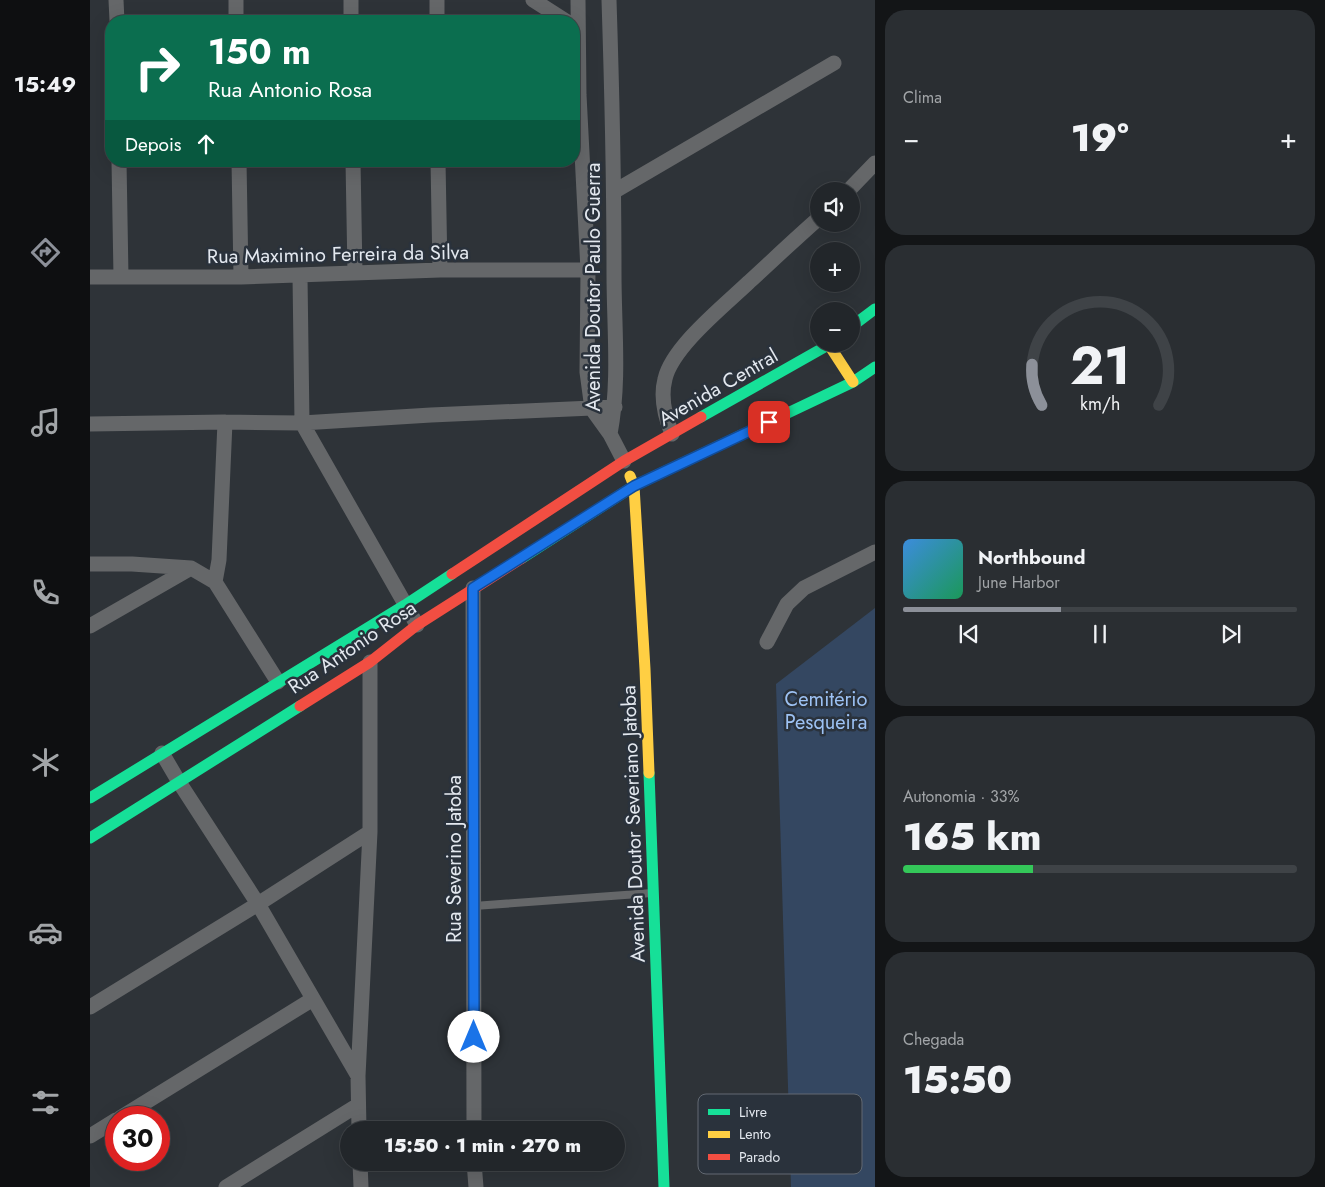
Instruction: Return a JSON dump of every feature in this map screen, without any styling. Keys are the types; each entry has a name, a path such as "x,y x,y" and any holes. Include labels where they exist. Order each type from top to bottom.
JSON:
{"main road":[{"path":"860,321 875,309"},
{"name":"Avenida Central","path":"624,461 815,352"},
{"path":"834,352 853,382"},
{"path":"634,486 853,382 875,367"},
{"name":"Avenida Doutor Severiano Jatoba","path":"624,461 634,486 645,669 664,1187"},
{"name":"Rua Antonio Rosa","path":"90,798 405,605 624,461"},
{"name":"Rua Antonio Rosa","path":"90,838 370,662 417,625 634,486"}],"street":[{"path":"116,0 117,15"},
{"path":"236,0 236,15"},
{"path":"351,0 351,15"},
{"path":"437,0 437,15"},
{"path":"533,0 556,15"},
{"name":"Avenida Doutor Paulo Guerra","path":"575,15 578,0"},
{"name":"Avenida Doutor Paulo Guerra","path":"609,0 614,191 615,407 610,434"},
{"path":"614,191 834,63"},
{"name":"Avenida Doutor Paulo Guerra","path":"580,154 588,270 587,372 592,409 610,434"},
{"path":"857,182 875,163"},
{"path":"119,167 121,277"},
{"path":"239,167 241,278"},
{"path":"353,167 355,273"},
{"path":"438,167 440,270"},
{"path":"672,434 666,419 663,403 664,379 671,362 694,334 810,226"},
{"name":"Rua Maximino Ferreira da Silva","path":"90,277 241,278 440,270 588,270"},
{"path":"300,276 302,423 417,625"},
{"path":"90,424 302,423 615,407"},
{"path":"216,582 219,560 225,422"},
{"path":"610,434 624,461"},
{"path":"767,642 786,604 804,588 875,552"},
{"path":"90,564 132,564 191,568 216,582 278,682"},
{"path":"90,626 191,568"},
{"name":"Rua Severino Jatoba","path":"473,588 474,1121"},
{"path":"359,1121 358,1076 370,832 370,662"},
{"path":"162,753 258,904 358,1076"},
{"path":"90,1007 258,904 370,832"},
{"path":"139,1106 313,999"},
{"path":"226,1187 358,1105"},
{"path":"90,1136 105,1127"},
{"path":"360,1171 361,1187"},
{"path":"475,1171 476,1187"}],"lane":[{"path":"474,906 654,892"}],"green space":[{"name":"Cemitério Pesqueira","path":"875,608 875,1187 791,1187 791,1174 862,1174 862,1094 788,1094 776,684"}],"traffic: fast":[{"path":"860,320 875,309"},
{"path":"701,417 816,352"},
{"path":"522,558 634,486 853,382 875,367"},
{"path":"90,798 405,605 452,574"},
{"path":"90,838 300,706"},
{"path":"649,773 664,1187"}],"traffic: slow":[{"path":"834,352 853,382"},
{"path":"630,476 634,486 649,773"}],"traffic: jam":[{"path":"452,574 624,461 701,417"},
{"path":"300,706 370,662 417,625 522,558"}],"route":[{"path":"474,1037 473,588 634,486 769,422"}]}
